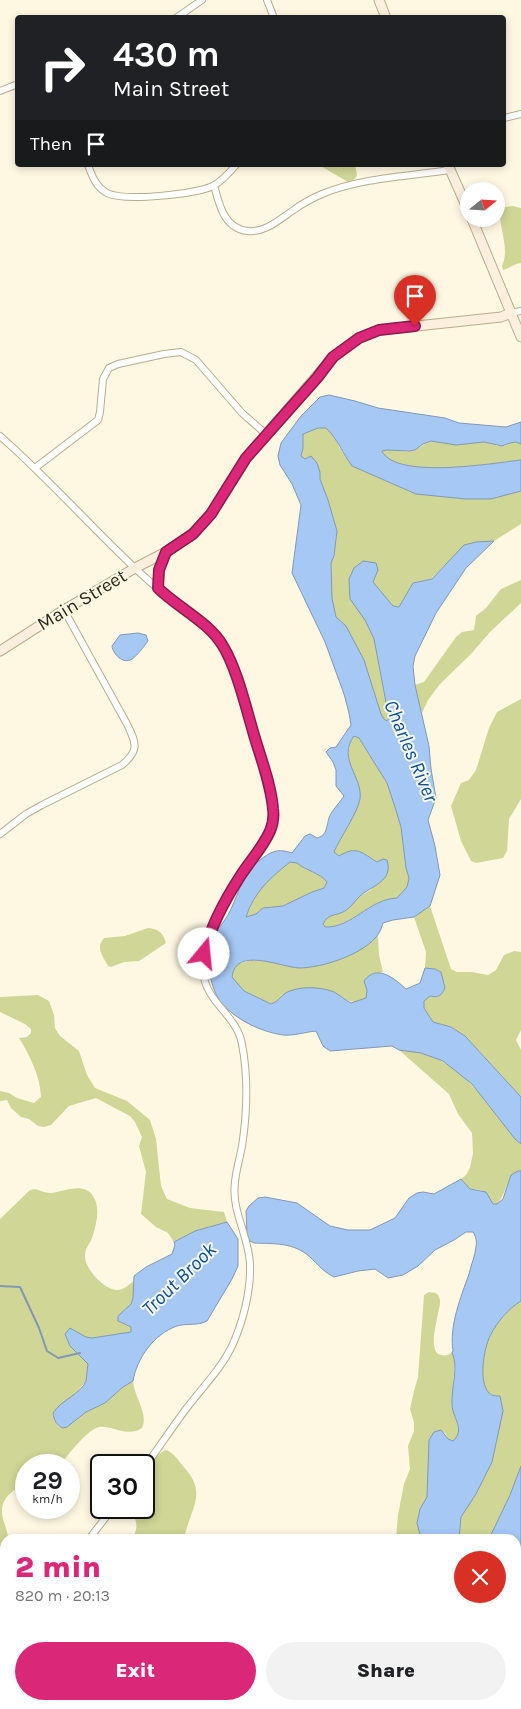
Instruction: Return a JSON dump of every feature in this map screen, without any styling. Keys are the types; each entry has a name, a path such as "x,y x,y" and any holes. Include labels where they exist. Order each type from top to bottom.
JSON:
{"street":[{"path":"180,15 202,0"},
{"path":"267,0 273,15"},
{"path":"379,0 385,15"},
{"path":"0,91 15,85"},
{"path":"506,118 521,114"},
{"path":"89,167 98,186 108,193 124,198 198,190 219,182 234,167"},
{"path":"214,185 222,212 227,220 236,228 254,231 265,228 322,194 343,187 449,167 460,192"},
{"path":"476,228 521,336"},
{"path":"511,313 521,311"},
{"name":"Main Street","path":"0,651 64,610 166,552 193,534 211,514 246,458 333,357 359,338 383,329 501,316 511,313"},
{"path":"35,468 98,420 103,379 109,368 118,364 172,352 184,353 196,360 242,413 267,435"},
{"path":"0,436 35,468 135,568 168,598 204,625 223,645 236,676 266,776 273,810 273,821 266,840 240,876 211,932 203,958 203,972 207,989 212,998 233,1022 242,1045 246,1113 235,1192 238,1212 247,1241 250,1267 249,1281 242,1316 232,1347 154,1454"},
{"name":"Main Street","path":"158,588 159,570 166,552"},
{"path":"0,834 26,814 122,765 132,757 135,749 135,740 127,724 64,610"},
{"path":"93,1534 105,1519"}],"green space":[{"path":"322,167 355,167 357,175 355,179 348,182"},
{"path":"505,207 521,208 521,263 503,270 505,246 502,228 505,228"},
{"path":"318,428 326,428 333,434 352,466 416,494 491,499 521,491 521,524 494,541 476,542 444,566 431,579 413,583 399,607 393,606 373,582 376,575 376,563 365,620 374,639 389,719 387,721 381,714 364,660 346,626 336,617 332,598 331,563 334,556 337,531 320,479 320,472 301,456 303,434"},
{"path":"431,441 456,445 485,442 498,446 505,446 516,442 521,444 521,460 447,468 425,467 406,465 391,460 382,451 412,451"},
{"path":"521,580 521,603 440,684 428,700 422,713 415,685 424,682 456,637 462,632 474,630 476,616 486,608 501,589"},
{"path":"521,699 521,799 509,819 507,851 503,858 476,863 471,861 461,841 451,806 461,783 469,780 476,770 489,728 497,712"},
{"path":"354,736 359,738 387,783 401,827 409,878 407,887 397,898 378,903 344,923 325,927 323,924 325,919 344,912 360,896 371,890 377,862 359,851 350,851 339,856 334,852 360,800 348,760 350,741"},
{"path":"290,862 297,863 324,879 327,882 324,888 283,906 263,908 256,914 246,917 259,892"},
{"path":"430,906 451,969 457,972 488,975 496,970 504,955 514,951 521,952 521,1030 516,1040 521,1050 521,1097 465,1036 451,1027 433,1022 424,1008 424,1001 430,996 437,997 435,969 425,968 426,952 414,917"},
{"path":"148,928 160,932 166,943 139,961 108,966 100,949 104,938 125,936"},
{"path":"378,935 379,955 383,972 371,974 364,981 367,990 366,999 353,1002 332,991 316,990 282,995 278,1002 271,1004 244,991 232,977 233,970 237,964 251,960 273,962 368,944"},
{"path":"38,995 49,1001 54,1015 55,1028 60,1036 79,1051 87,1075 95,1088 127,1101 150,1120 156,1139 161,1186 167,1199 190,1208 224,1212 227,1222 195,1231 174,1242 168,1233 156,1227 141,1214 146,1172 139,1146 142,1137 130,1116 96,1098 69,1106 51,1125 44,1127 21,1117 11,1108 7,1100 0,1101 0,1091 34,1103 41,1097 39,1081 34,1066 19,1038 27,1037 31,1033 31,1029 0,1012 0,997"},
{"path":"399,1050 422,1053 451,1067 486,1100 515,1139 521,1144 521,1171 509,1181 497,1204 493,1204 481,1190 470,1189 461,1179 470,1168 473,1153 472,1133 458,1114 449,1094"},
{"path":"79,1188 84,1189 93,1196 97,1206 96,1223 94,1233 85,1253 86,1260 91,1272 112,1289 122,1289 134,1281 135,1291 133,1299 121,1313 121,1323 131,1327 131,1332 92,1338 65,1334 70,1346 88,1364 86,1381 54,1420 58,1426 67,1427 86,1412 105,1403 133,1381 144,1417 142,1428 136,1431 130,1432 106,1427 96,1428 69,1454 15,1454 15,1490 6,1498 2,1507 2,1515 7,1534 0,1534 0,1219 30,1190 35,1189 50,1193"},
{"path":"429,1292 436,1293 440,1300 434,1339 436,1352 441,1355 449,1355 452,1352 455,1358 452,1405 459,1431 457,1438 453,1441 448,1439 445,1433 429,1440 427,1497 420,1509 420,1534 396,1534 404,1484 410,1469 408,1446 414,1431 414,1422 410,1409 418,1377 424,1295"},
{"path":"521,1301 521,1466 491,1534 459,1534 461,1517 476,1494 492,1462 500,1396 491,1395 486,1388 483,1365 486,1348 490,1336 499,1321"},
{"path":"166,1450 171,1453 191,1476 195,1485 196,1501 185,1534 134,1534 136,1530 135,1519 155,1519 155,1457"}],"water":[{"name":"Charles River","path":"329,395 378,408 445,418 459,423 506,427 521,422 521,444 516,442 502,446 484,442 456,445 431,441 415,450 382,451 391,460 406,465 425,467 447,468 521,460 521,491 491,499 466,499 416,494 352,466 326,428 318,428 303,434 301,456 305,459 311,456 317,463 320,479 337,531 334,556 331,563 332,598 336,617 346,626 364,660 381,714 387,721 389,718 374,639 365,620 350,599 349,579 354,568 363,561 376,563 378,570 373,582 393,606 399,607 413,583 432,579 464,545 494,541 466,568 436,613 415,656 413,666 415,685 429,746 436,798 428,820 440,875 430,906 414,917 383,923 380,932 373,941 343,958 319,965 299,968 250,960 241,962 235,968 232,977 244,991 271,1004 287,992 306,988 329,990 351,1003 366,998 367,990 364,981 374,973 386,974 406,989 420,983 425,968 441,972 445,988 439,996 430,996 424,1001 424,1008 433,1022 451,1027 465,1036 521,1097 521,1144 472,1084 443,1061 421,1053 399,1050 392,1046 330,1051 323,1046 316,1031 283,1035 258,1028 242,1020 222,1004 209,973 208,949 211,941 228,916 246,875 257,863 271,853 284,851 292,853 305,836 310,834 317,838 324,834 330,816 344,796 336,786 336,770 326,752 330,748 336,747 351,725 349,713 325,642 292,573 301,505 292,484 280,465 278,456 281,443 301,416 320,397","holes":["354,736 359,738 387,783 401,827 409,878 407,887 397,898 378,903 344,923 325,927 323,924 327,918 345,911 359,897 380,883 387,874 387,860 383,859 377,862 359,851 350,851 339,856 334,852 356,811 360,799 358,783 349,760 348,752","290,862 297,863 324,879 327,882 324,888 283,906 263,908 256,914 246,917 258,893"]},
{"path":"138,633 146,635 148,641 143,648 132,659 125,661 119,658 112,646 120,635"},
{"path":"521,1171 521,1301 499,1321 486,1348 483,1365 484,1381 491,1395 500,1396 503,1411 492,1462 476,1494 461,1517 459,1534 420,1534 417,1523 420,1509 427,1497 429,1440 434,1432 441,1430 448,1439 453,1441 457,1437 458,1432 452,1404 455,1365 452,1341 456,1311 475,1254 476,1239 473,1232 466,1232 435,1250 418,1266 403,1275 388,1278 375,1269 334,1277 324,1271 304,1252 290,1246 250,1241 247,1235 246,1211 258,1198 265,1197 297,1203 330,1226 348,1230 370,1230 395,1218 409,1198 417,1193 434,1194 461,1179 470,1189 486,1192 493,1204 497,1204 503,1199 511,1175"},
{"path":"227,1222 238,1239 238,1266 207,1321 177,1326 161,1335 148,1348 138,1364 133,1381 105,1403 86,1412 67,1427 63,1428 59,1425 53,1413 83,1386 86,1381 88,1364 70,1346 65,1334 70,1328 86,1337 92,1338 131,1332 131,1327 118,1321 118,1316 131,1304 134,1276 146,1267 172,1254 174,1242 195,1231"},
{"path":"521,1466 521,1534 491,1534"}],"waterway":[{"name":"Trout Brook","path":"0,1286 20,1287 39,1328 47,1351 58,1358 80,1353"}],"route":[{"path":"204,954 211,932 240,876 266,840 273,821 272,799 236,676 223,645 204,625 168,598 158,588 159,570 166,552 193,534 211,514 246,458 317,378 333,357 359,338 379,330 415,326"}]}
